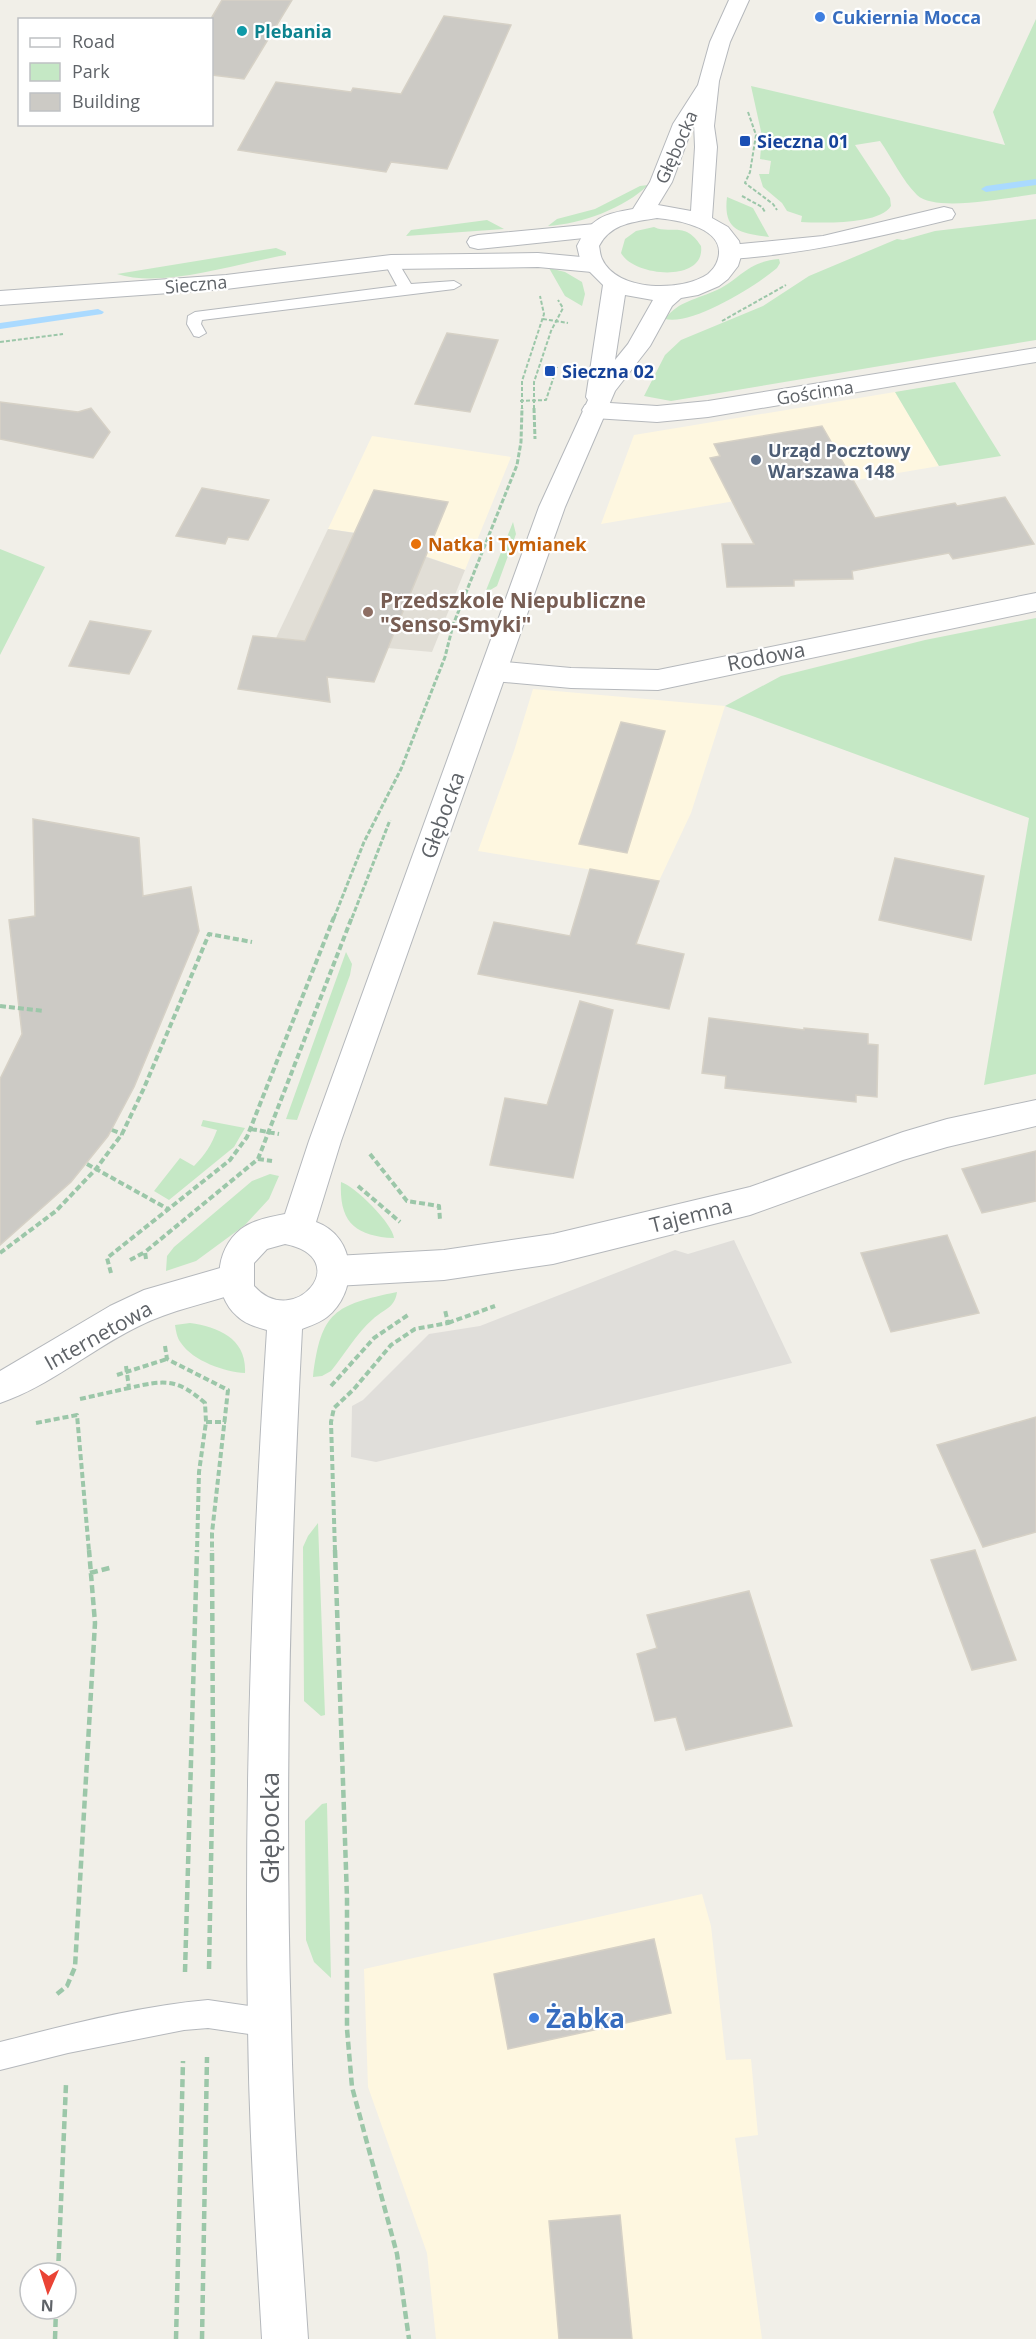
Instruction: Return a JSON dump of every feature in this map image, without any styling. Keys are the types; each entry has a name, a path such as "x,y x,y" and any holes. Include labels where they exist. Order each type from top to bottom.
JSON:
{"street":[{"name":"Głębocka","path":"701,220 706,147 704,126 709,81 720,42 739,0"},
{"name":"Głębocka","path":"642,212 661,182 683,124 709,81"},
{"name":"Głębocka","path":"595,231 610,221 642,212 672,212 701,220 714,227 724,236 730,252"},
{"path":"595,231 587,248 592,265 601,275 614,284 642,292 673,293 697,288 716,279 727,266 730,252 800,246 847,237 906,220 944,214"},
{"name":"Sieczna","path":"391,262 474,242 595,231"},
{"name":"Sieczna","path":"0,298 226,282 391,262 538,260 592,265"},
{"name":"Głębocka","path":"595,407 602,376 604,343 614,303 614,284"},
{"name":"Głębocka","path":"297,1229 325,1141 552,507 595,407 613,378 638,346 663,302 673,293"},
{"name":"Gościnna","path":"595,407 657,414 699,410 1036,355"},
{"name":"Rodowa","path":"494,671 571,678 658,680 1036,602"},
{"name":"Tajemna","path":"335,1272 444,1265 553,1249 750,1201 807,1182 870,1156 947,1133 1036,1113"},
{"path":"297,1229 312,1234 325,1244 333,1257 335,1272 333,1284 325,1297 314,1307 300,1314 285,1317 272,1316 250,1307 242,1299 234,1279 238,1258 252,1241 273,1231 297,1229"},
{"name":"Internetowa","path":"0,1387 15,1382 122,1317 156,1301 234,1279"},
{"name":"Głębocka","path":"285,1317 272,1556 269,1735 269,2023 273,2147 285,2339"}],"lane":[{"path":"391,262 405,290"},
{"path":"199,333 194,324 195,316 454,285"},
{"path":"0,2055 68,2038 184,2016 208,2014 269,2023"}],"path":[{"path":"748,111 756,135 750,172"},
{"path":"113,1281 107,1258 230,1160 247,1137 364,843 401,769 445,657 453,625 517,465 521,442 522,381 543,320 544,306 536,290 525,284 513,282 516,260"},
{"path":"535,443 536,377 551,332 563,308 539,274 538,260"},
{"path":"520,401 546,400 561,357"},
{"path":"0,1253 56,1211 96,1169 122,1134 144,1088 209,934 252,942"},
{"path":"0,1006 44,1011"},
{"path":"112,1130 122,1134"},
{"path":"87,1164 168,1209"},
{"path":"409,2339 397,2254 351,2087 347,2029 347,1898 338,1670 332,1422 334,1408 346,1399 390,1347 414,1329 448,1323 445,1308"},
{"path":"126,1357 129,1388 166,1380 180,1385 191,1390 205,1403 206,1422 198,1496 176,2339"},
{"path":"26,1425 77,1415 95,1623 75,1967 67,1986 54,1997"},
{"path":"206,1422 237,1422"},
{"path":"90,1573 113,1567"},
{"path":"59,2261 68,2038"},
{"path":"55,2339 56,2321"}],"shaded area":[{"path":"895,392 939,466 601,524 634,435"},
{"path":"372,436 511,457 465,570 425,556 430,543 328,529"},
{"name":"Przedszkole Niepubliczne \"Senso-Smyki\"","path":"328,529 355,533 465,570 432,652 276,638"},
{"path":"533,689 725,706 691,813 659,881 478,851 514,751"},
{"path":"734,1240 792,1363 376,1462 351,1457 352,1406 363,1400 429,1334 480,1326 675,1250 688,1254"},
{"path":"702,1894 711,1926 726,2060 751,2059 758,2135 735,2138 762,2339 436,2339 427,2253 368,2087 364,1969"}],"green space":[{"path":"1036,19 1036,194 956,203 927,200 917,195 912,189 880,141 855,145 890,198 891,206 875,217 849,222 801,222 802,216 787,211 782,203 763,187 759,174 769,174 771,161 760,159 762,136 751,86 1005,145 993,112"},
{"path":"648,185 615,208 574,222 548,226 557,219 595,209 640,186"},
{"path":"727,197 753,208 769,237 749,234 735,228 728,217"},
{"path":"1036,219 1036,340 671,401 644,396 665,355 681,340 763,306 809,276 897,239 903,240 935,231"},
{"path":"487,220 504,229 406,236 411,230"},
{"path":"654,227 689,233 701,246 700,258 692,266 681,271 668,272 653,271 628,261 621,253 625,239 636,231"},
{"path":"276,248 286,252 286,255 178,277 136,278 117,274"},
{"path":"779,259 780,263 777,268 723,303 691,317 677,320 665,319 682,304 717,290 751,267"},
{"path":"549,268 565,272 582,282 585,294 582,306 565,296"},
{"path":"955,382 1001,456 939,466 895,392"},
{"path":"513,522 516,534 497,586 485,593"},
{"path":"0,549 45,567 0,655"},
{"path":"1036,618 1036,1074 984,1085 1029,818 725,706 781,676 925,640"},
{"path":"346,952 352,964 350,975 297,1120 286,1119"},
{"path":"203,1120 245,1128 234,1147 169,1200 154,1191 180,1158 194,1166 205,1153 217,1130 201,1126"},
{"path":"270,1174 279,1176 269,1199 245,1225 196,1261 166,1271 167,1256 174,1247 252,1181"},
{"path":"341,1182 355,1190 372,1206 387,1224 394,1238 369,1234 352,1224 343,1207"},
{"path":"397,1292 394,1302 367,1325 331,1371 322,1376 313,1377 321,1338 335,1315 345,1307 359,1301"},
{"path":"190,1323 221,1332 236,1343 244,1361 245,1373 210,1364 186,1349 179,1339 175,1325"},
{"path":"318,1523 325,1715 321,1716 304,1701 303,1547"},
{"path":"327,1803 331,1978 314,1962 306,1940 305,1821 322,1804"}],"building":[{"name":"Plebania","path":"222,0 292,0 244,79 213,75 212,17"},
{"path":"444,16 511,25 447,169 391,162 386,172 238,150 276,82 351,92 353,88 401,94"},
{"path":"447,333 498,340 470,412 415,404"},
{"path":"0,402 78,412 91,408 110,432 93,458 0,439"},
{"path":"822,426 875,518 955,503 957,506 1005,497 1034,544 953,559 949,553 852,571 853,579 794,580 794,586 727,587 722,544 754,544 710,458 720,456 714,444"},
{"path":"202,488 269,500 248,540 228,537 225,544 176,536"},
{"path":"374,490 448,502 374,682 327,677 330,702 238,689 253,636 305,641"},
{"path":"90,621 151,631 129,674 69,666"},
{"path":"621,722 665,731 627,853 579,844"},
{"path":"33,819 139,838 143,896 191,887 199,931 134,1087 108,1136 71,1182 0,1245 0,1079 22,1034 9,920 35,916"},
{"path":"895,858 984,876 971,940 879,920"},
{"path":"590,869 659,881 636,944 684,954 669,1009 478,974 494,922 570,936"},
{"path":"580,1001 613,1010 573,1178 490,1165 505,1098 547,1105"},
{"path":"709,1018 804,1030 804,1028 868,1034 868,1044 878,1045 877,1097 856,1095 856,1102 725,1088 726,1076 702,1073"},
{"path":"1036,1151 1036,1201 982,1213 962,1169"},
{"path":"947,1235 979,1313 891,1332 861,1253"},
{"path":"1036,1417 1036,1532 983,1547 937,1445"},
{"path":"975,1550 1016,1660 972,1670 931,1560"},
{"path":"749,1591 792,1726 686,1750 676,1717 655,1721 637,1654 657,1648 647,1615"},
{"path":"654,1939 671,2013 508,2049 494,1974"},
{"path":"620,2215 632,2339 559,2339 549,2221"}],"waterway":[{"path":"986,189 1036,182"},
{"path":"0,326 98,312"}],"place":[{"name":"Cukiernia Mocca","path":"820,17"},
{"name":"Plebania","path":"242,31"},
{"name":"Sieczna 01","path":"745,141"},
{"name":"Sieczna 02","path":"550,371"},
{"name":"Urząd Pocztowy Warszawa 148","path":"756,460"},
{"name":"Natka i Tymianek","path":"416,544"},
{"name":"Przedszkole Niepubliczne \"Senso-Smyki\"","path":"368,612"},
{"name":"Żabka","path":"534,2018"}]}
